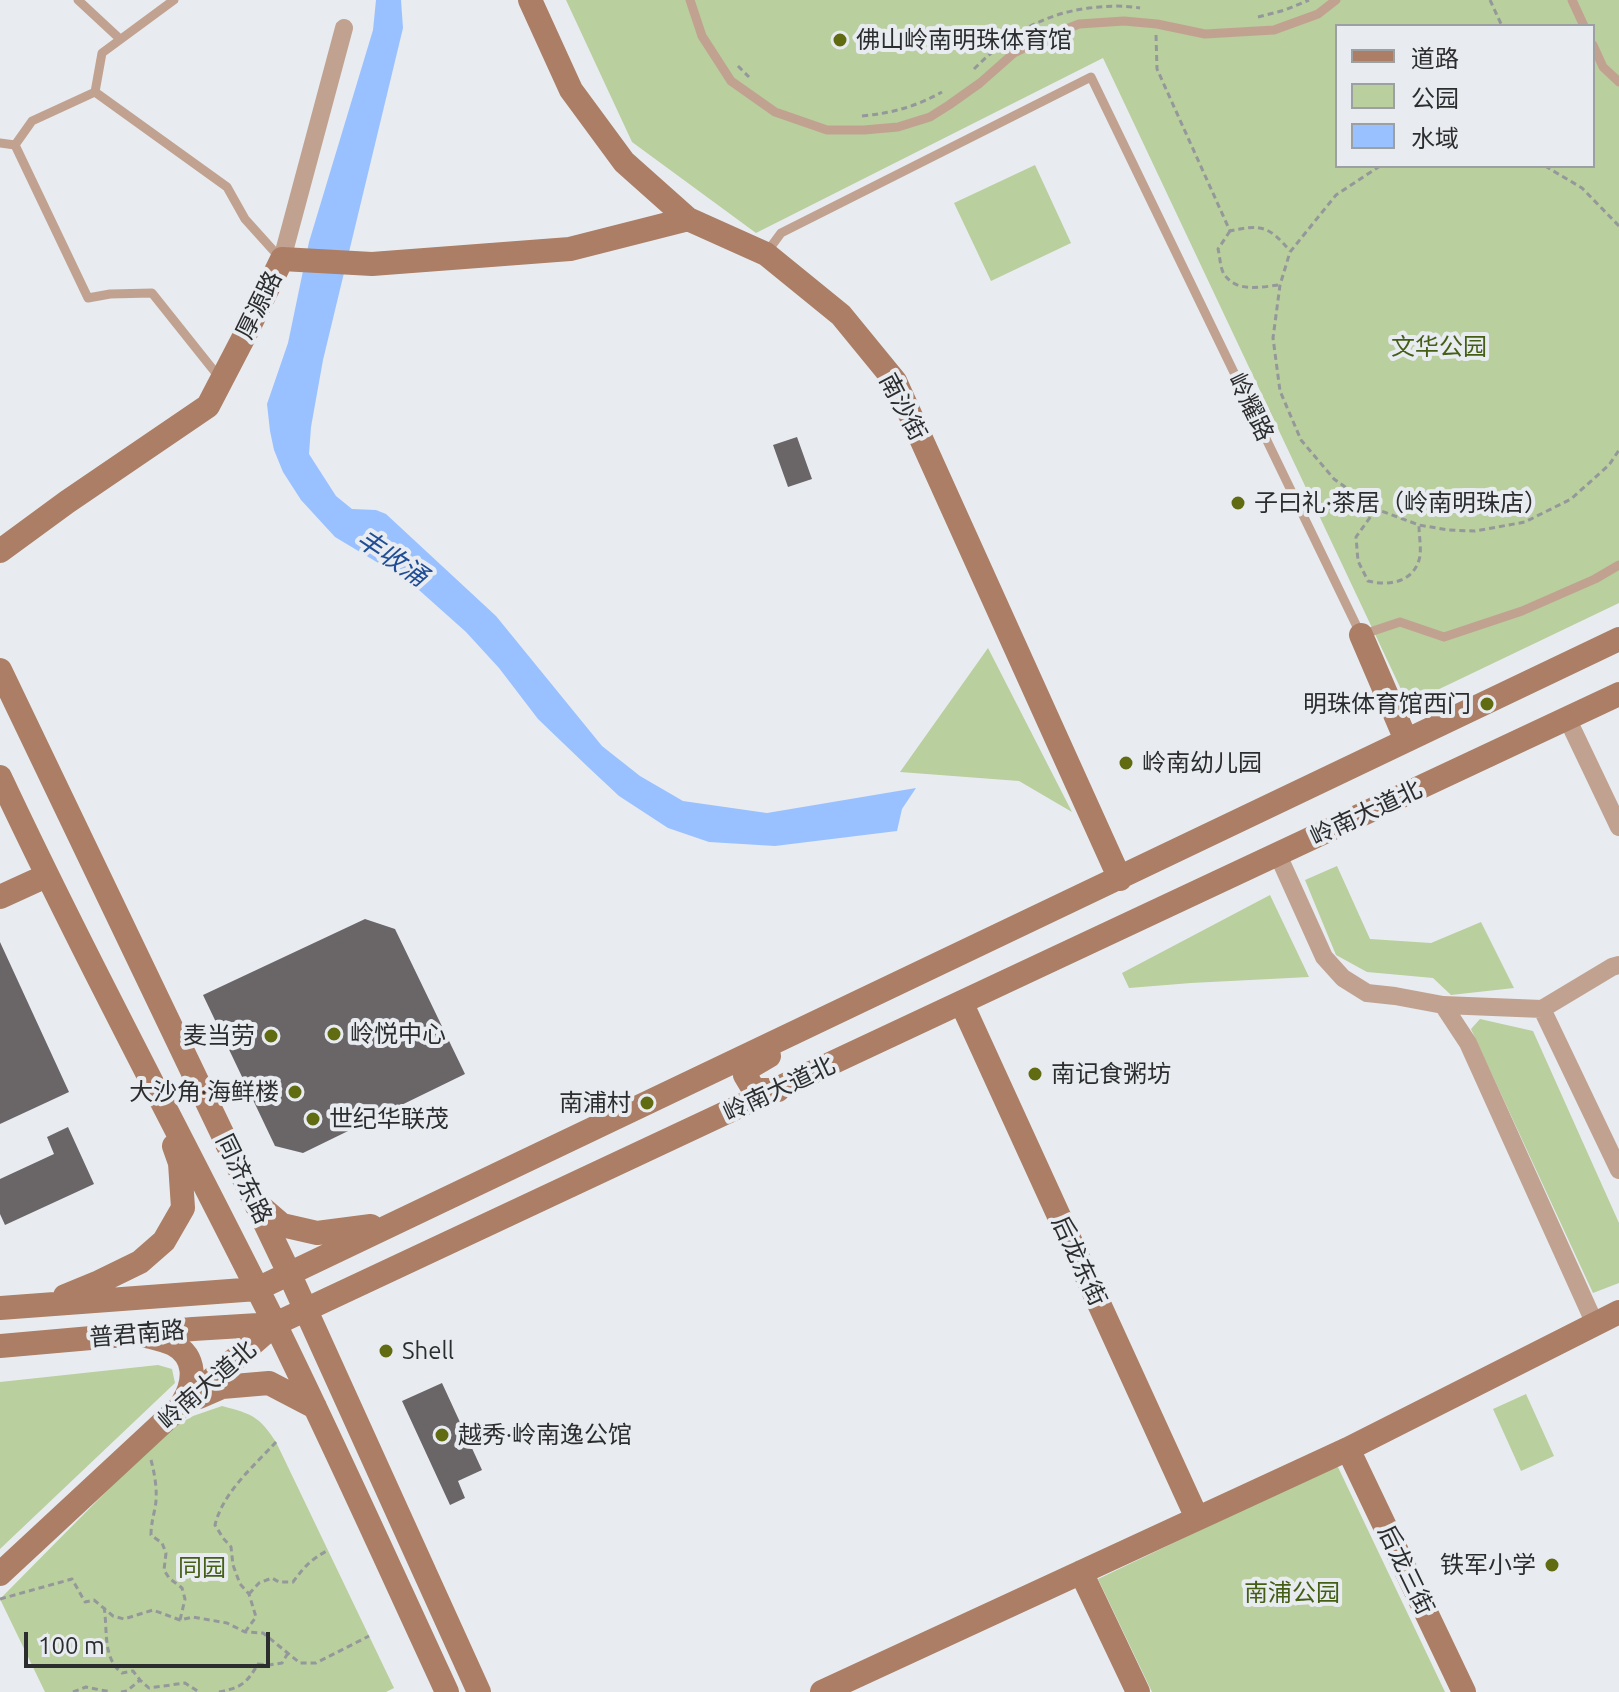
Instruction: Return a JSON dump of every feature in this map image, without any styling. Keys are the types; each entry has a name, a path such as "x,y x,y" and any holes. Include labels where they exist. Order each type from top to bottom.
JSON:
{"main road":[{"name":"南沙街","path":"530,0 571,90 624,162 688,219 766,254 841,315 895,381 1120,879"},
{"name":"厚源路","path":"0,551 208,406 282,259 372,264 570,249 688,219"},
{"name":"岭耀路","path":"1361,635 1406,740"},
{"name":"岭南大道北","path":"257,1289 1619,639"},
{"name":"同济东路","path":"0,670 307,1310 479,1692"},
{"name":"岭南大道北","path":"0,1574 275,1324 1619,694"},
{"name":"同济东路","path":"0,777 46,876 275,1324 447,1692"},
{"path":"0,897 46,876"},
{"name":"后龙东街","path":"962,1004 1197,1518"},
{"path":"778,1090 754,1090 745,1075 752,1066 809,1038 830,1016"},
{"path":"44,1305 140,1262 164,1241 177,1219 183,1208 180,1163 159,1098"},
{"path":"255,1201 282,1225 317,1233 397,1222"},
{"name":"普君南路","path":"0,1308 257,1289"},
{"path":"822,1692 1348,1449 1619,1312"},
{"name":"普君南路","path":"0,1346 275,1324"},
{"path":"140,1334 172,1343 184,1352 190,1362 193,1371 191,1386 180,1408"},
{"path":"180,1408 222,1387 269,1383 315,1407"},
{"name":"后龙三街","path":"1348,1449 1464,1692"},
{"path":"1081,1572 1138,1692"}],"street":[{"path":"282,259 344,28"},
{"path":"1567,718 1619,827"},
{"path":"1278,855 1324,957 1343,978 1367,993 1443,1005 1542,1009 1619,965"},
{"path":"1443,1005 1468,1043 1595,1324"},
{"path":"1542,1009 1619,1170"}],"lane":[{"path":"78,0 120,39"},
{"path":"95,92 102,53 174,0"},
{"path":"690,0 702,36 731,81 775,112 827,130 898,127 930,117 980,83 1014,53 1079,24 1124,21 1205,34 1274,30 1318,14 1336,0"},
{"path":"1572,0 1583,24"},
{"path":"1595,49 1603,67 1619,82"},
{"name":"岭耀路","path":"766,254 781,233 1091,77 1361,635"},
{"path":"95,92 227,187 245,219 282,259"},
{"path":"15,145 32,121 95,92"},
{"path":"0,143 15,145"},
{"path":"15,145 88,298 152,293 221,379"},
{"path":"1361,635 1400,622 1444,637 1522,611 1619,565"}],"path":[{"path":"1258,17 1309,0"},
{"path":"1490,0 1501,24"},
{"path":"974,69 1014,34 1048,17 1071,10 1127,6 1160,12 1156,32 1157,69 1230,231"},
{"path":"738,66 754,82"},
{"path":"863,116 893,113 950,88"},
{"path":"1377,168 1336,195 1290,252 1280,285 1273,338 1280,391 1301,440 1334,479 1376,509 1419,525 1475,531 1525,522 1571,499 1609,465 1619,450"},
{"path":"1548,168 1582,188 1619,226"},
{"path":"1557,173 1559,168"},
{"path":"1280,285 1254,288 1236,285 1224,274 1218,249 1230,231 1249,227 1262,228 1277,235 1290,252"},
{"path":"1376,509 1356,537 1358,561 1368,581 1396,582 1414,571 1420,558 1419,525"},
{"path":"245,1632 256,1617 249,1594 240,1584 233,1565 231,1547 215,1525 218,1511 276,1442"},
{"path":"148,1450 155,1474 156,1505 151,1535 162,1543 166,1553 164,1570 182,1588 185,1599 180,1620"},
{"path":"249,1594 259,1583 272,1578 279,1582 293,1582 304,1566 329,1550"},
{"path":"0,1599 72,1579 85,1602 94,1600 113,1616 124,1619 153,1610 180,1620 193,1617 227,1623 245,1632 263,1633 300,1663 316,1663 369,1636"},
{"path":"104,1607 113,1666 122,1673 133,1671 149,1688 185,1683 199,1692"},
{"path":"219,1692 247,1681 258,1664 282,1663 288,1653"},
{"path":"121,1692 140,1680"},
{"path":"73,1692 86,1687 111,1692"}],"green space":[{"name":"文华公园","path":"566,0 1619,0 1619,603 1408,704 1103,58 756,233 632,142"},
{"path":"1035,165 1071,243 991,281 954,203"},
{"path":"988,648 1072,812 1019,781 900,772"},
{"path":"1337,866 1370,939 1431,943 1481,922 1514,988 1451,995 1433,978 1367,972 1336,955 1305,880"},
{"path":"1270,895 1309,977 1129,988 1122,973"},
{"path":"1480,1019 1533,1031 1619,1223 1619,1283 1593,1293 1471,1029"},
{"path":"158,1365 172,1369 175,1383 0,1549 0,1382"},
{"path":"1526,1394 1554,1456 1521,1471 1493,1409"},
{"name":"同园","path":"222,1406 254,1417 276,1442 394,1688 386,1692 45,1692 0,1599 166,1431 193,1416"},
{"name":"南浦公园","path":"1337,1465 1445,1692 1152,1692 1098,1579"}],"water":[{"name":"丰收涌","path":"376,0 401,0 403,28 323,360 309,454 336,496 352,509 376,510 386,514 496,616 602,746 640,776 683,801 767,813 916,788 902,809 897,831 775,846 709,842 668,828 619,796 588,767 538,719 499,668 466,632 410,582 335,537 301,500 283,472 274,450 267,404 288,343 309,242 373,30"}],"building":[{"path":"797,437 812,479 788,487 773,445"},
{"name":"岭悦中心","path":"365,919 395,929 465,1074 303,1153 275,1146 203,995"},
{"path":"0,942 69,1092 0,1124"},
{"path":"68,1127 94,1184 5,1225 0,1214 0,1179 54,1154 47,1137"},
{"name":"越秀·岭南逸公馆","path":"442,1383 482,1470 458,1481 465,1498 450,1505 402,1401"}],"place":[{"name":"佛山岭南明珠体育馆","path":"840,40"},
{"name":"子曰礼·茶居（岭南明珠店）","path":"1238,503"},
{"name":"明珠体育馆西门","path":"1487,704"},
{"name":"岭南幼儿园","path":"1126,763"},
{"name":"岭悦中心","path":"334,1034"},
{"name":"麦当劳","path":"271,1036"},
{"name":"南记食粥坊","path":"1035,1074"},
{"name":"大沙角·海鲜楼","path":"295,1092"},
{"name":"南浦村","path":"647,1103"},
{"name":"世纪华联茂","path":"313,1119"},
{"name":"Shell","path":"386,1351"},
{"name":"越秀·岭南逸公馆","path":"442,1435"},
{"name":"铁军小学","path":"1552,1565"}]}
